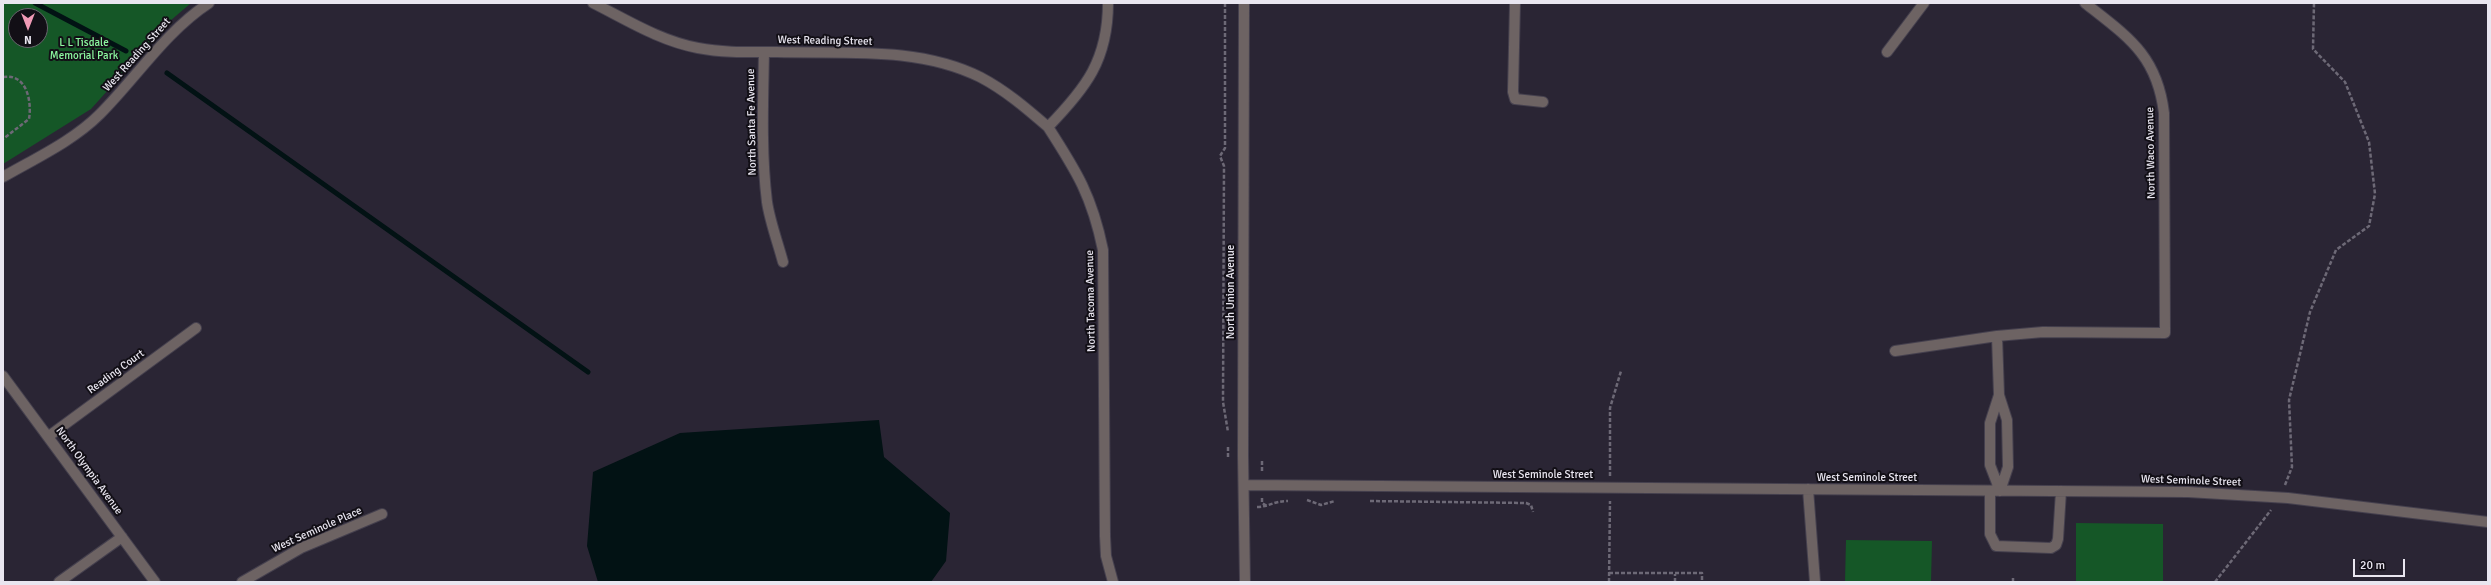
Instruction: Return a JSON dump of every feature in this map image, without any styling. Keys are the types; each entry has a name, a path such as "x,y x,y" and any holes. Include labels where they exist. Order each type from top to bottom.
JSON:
{"street":[{"name":"West Reading Street","path":"3,177 91,123 143,67 170,34 209,3"},
{"name":"West Reading Street","path":"592,3 634,25 683,45 715,51 895,54 941,63 962,69 995,85 1013,96 1048,127"},
{"path":"1048,127 1081,91 1099,61 1107,33 1108,3"},
{"name":"North Union Avenue","path":"1244,3 1245,582"},
{"path":"1515,3 1513,92 1515,99 1543,102"},
{"path":"1887,52 1924,3"},
{"name":"North Waco Avenue","path":"1997,336 2043,332 2165,333 2164,113 2159,84 2145,57 2132,41 2085,3"},
{"name":"North Santa Fe Avenue","path":"764,52 762,139 765,180 768,204 783,262"},
{"name":"North Tacoma Avenue","path":"1048,127 1086,188 1095,213 1103,250 1105,536 1106,556 1113,582"},
{"name":"Reading Court","path":"50,436 196,328"},
{"path":"1895,351 1997,336 2000,396 2007,420 2008,451 2008,467 2000,491"},
{"name":"North Olympia Avenue","path":"3,376 50,436 155,582"},
{"path":"2000,396 1990,423 1990,465 2000,491"},
{"name":"West Seminole Street","path":"1244,485 2188,492 2281,498 2488,522"},
{"path":"1808,489 1815,582"},
{"path":"1990,491 1990,534 1996,546 2051,548 2056,545 2058,539 2062,491"},
{"name":"West Seminole Place","path":"242,582 301,548 382,514"},
{"path":"59,582 122,537"}],"path":[{"path":"1225,3 1225,148 1220,156 1224,166 1223,402 1228,434"},
{"path":"2214,582 2281,498 2292,467 2289,400 2310,312 2336,250 2369,226 2375,194 2369,142 2345,82 2313,49 2314,3"},
{"path":"3,77 18,80 30,94 31,106 30,119 3,139"},
{"path":"1228,440 1229,462"},
{"path":"1299,500 1321,505 1341,501"},
{"path":"1244,508 1264,507 1276,501 1291,501"},
{"path":"1364,501 1526,503 1531,505 1533,512"},
{"path":"1609,573 1702,573 1702,582"},
{"path":"1675,574 1675,582"}],"green space":[{"name":"L L Tisdale Memorial Park","path":"3,3 191,3 170,21 91,109 3,164"},
{"path":"2076,523 2163,524 2163,582 2076,582"},
{"path":"1846,540 1932,541 1931,582 1845,582"}],"shaded area":[{"path":"879,420 884,457 950,513 946,561 931,582 598,582 587,546 593,472 680,433"}],"waterway":[{"path":"35,3 126,51"},
{"path":"167,73 588,372"}]}
